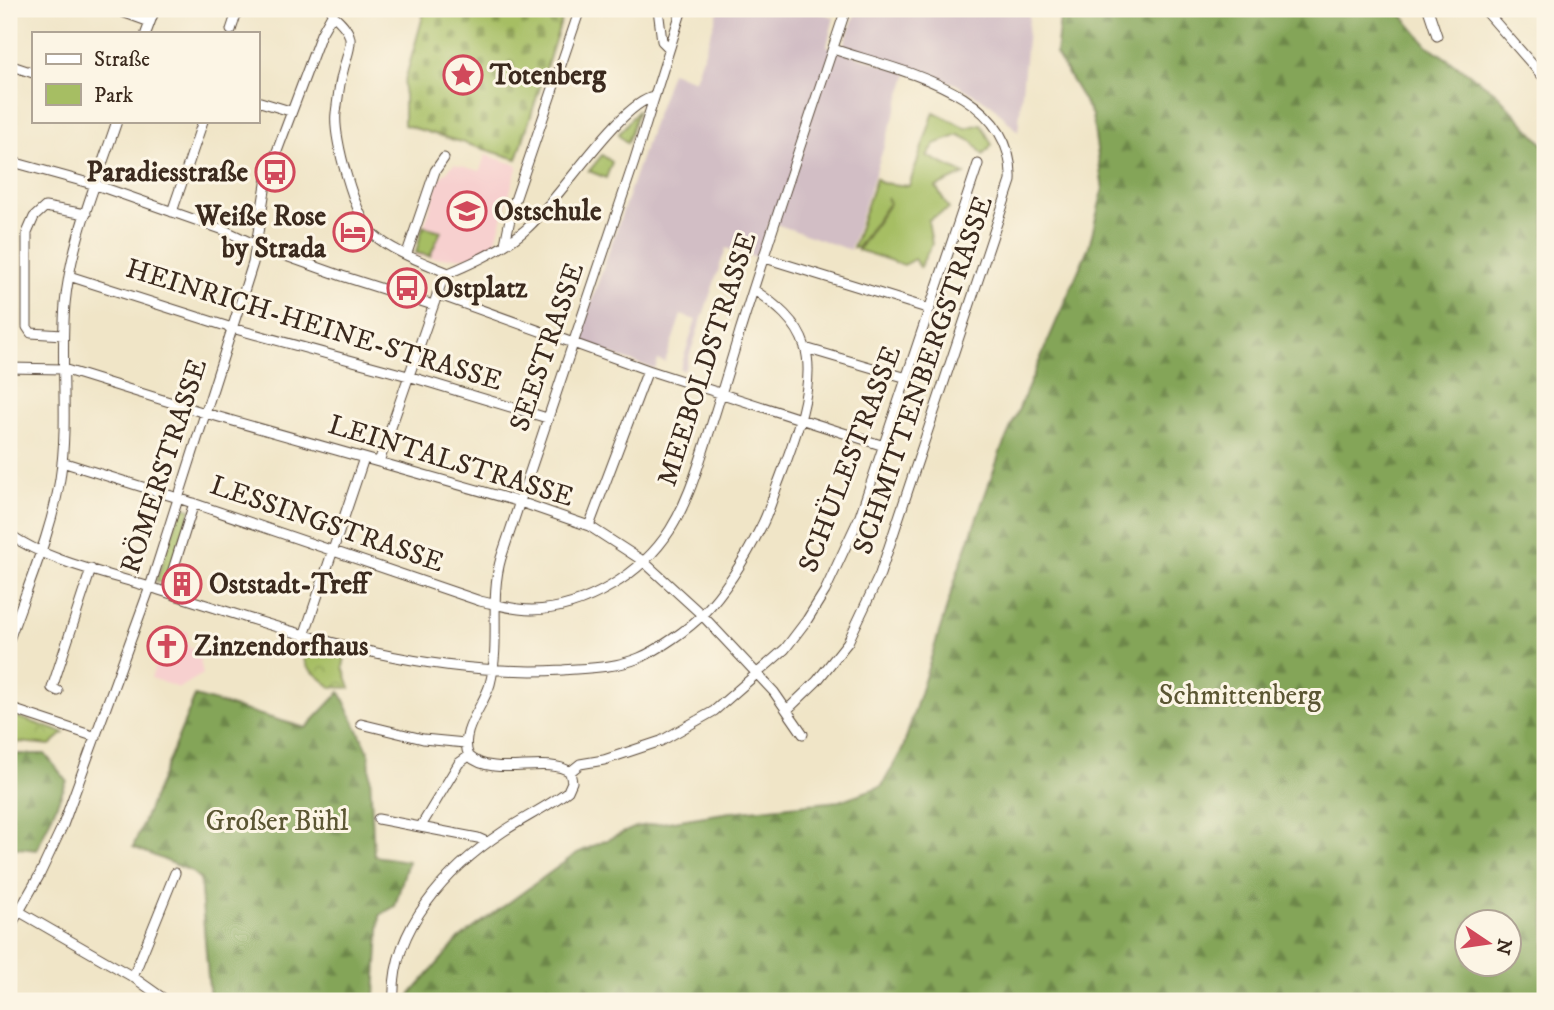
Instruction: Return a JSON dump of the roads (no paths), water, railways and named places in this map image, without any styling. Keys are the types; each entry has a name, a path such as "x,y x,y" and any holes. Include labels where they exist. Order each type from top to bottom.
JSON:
{"street":[{"path":"9,19 13,9"},
{"path":"114,9 150,22"},
{"path":"146,32 155,9"},
{"path":"230,30 238,9"},
{"path":"505,244 512,209 580,9"},
{"path":"658,9 662,39 669,48"},
{"name":"SEESTRASSE","path":"466,743 472,723 488,690 492,670 498,569 634,162 682,9"},
{"name":"MEEBOLDSTRASSE","path":"496,605 533,610 556,608 580,601 598,593 643,561 669,531 691,488 846,9"},
{"path":"1428,9 1437,36"},
{"path":"1489,10 1545,79"},
{"path":"333,11 350,39 335,117 353,197 363,222 390,248 407,253 448,273"},
{"name":"RÖMERSTRASSE","path":"9,929 63,825 149,587 258,246 263,194 290,111 333,11"},
{"name":"SCHMITTENBERGSTRASSE","path":"787,710 817,681 848,642 880,574 1011,181 1009,159 1002,141 991,121 981,110 942,86 833,49"},
{"path":"9,65 32,73"},
{"path":"379,462 444,275 472,263 523,233 544,212 622,117 645,99 654,97"},
{"path":"259,102 290,111"},
{"path":"9,640 56,501 62,462 63,335 69,276 117,122"},
{"path":"172,212 203,122"},
{"path":"407,253 435,171 444,158"},
{"path":"9,161 96,185 224,230 258,246 433,305"},
{"name":"SCHÜLESTRASSE","path":"570,772 580,764 632,752 682,730 714,711 785,649 825,591 860,516 978,164"},
{"path":"63,335 31,333 27,327 27,233 34,217 45,207 86,214"},
{"path":"765,258 930,309"},
{"name":"HEINRICH-HEINE-STRASSE","path":"69,276 232,328 408,376 547,418"},
{"path":"9,534 41,551 91,569 252,621 384,656 442,666 530,672 604,667 639,658 702,615 737,568 763,525 801,419 807,387 805,348 793,324 775,304 754,290"},
{"path":"437,294 648,370 884,446"},
{"path":"805,348 907,378"},
{"name":"LEINTALSTRASSE","path":"9,368 63,369 205,413 520,502 589,526 643,561 702,615 758,674 803,734"},
{"path":"589,526 648,370"},
{"path":"304,636 364,458"},
{"name":"LESSINGSTRASSE","path":"62,462 194,503 496,605"},
{"name":"RÖMERSTRASSE","path":"166,592 194,503"},
{"path":"58,691 52,688 91,569"},
{"path":"9,708 96,737"},
{"path":"361,724 423,739 466,743 469,756 482,763 527,767 557,766 570,772 572,782 568,790 487,842 445,879 420,912 400,957 395,974 394,1001"},
{"path":"421,826 459,763 469,756"},
{"path":"378,819 487,842"},
{"path":"133,977 175,873"},
{"path":"20,912 133,977 167,1001"}],"place":[{"name":"Totenberg","path":"463,75"},
{"name":"Paradiesstraße","path":"275,172"},
{"name":"Ostschule","path":"467,211"},
{"name":"Weiße Rose by Strada","path":"353,232"},
{"name":"Ostplatz","path":"407,288"},
{"name":"Oststadt-Treff","path":"182,584"},
{"name":"Zinzendorfhaus","path":"167,646"}],"park label":[{"name":"Schmittenberg","path":"1240,695"},
{"name":"Großer Bühl","path":"277,821"}]}
